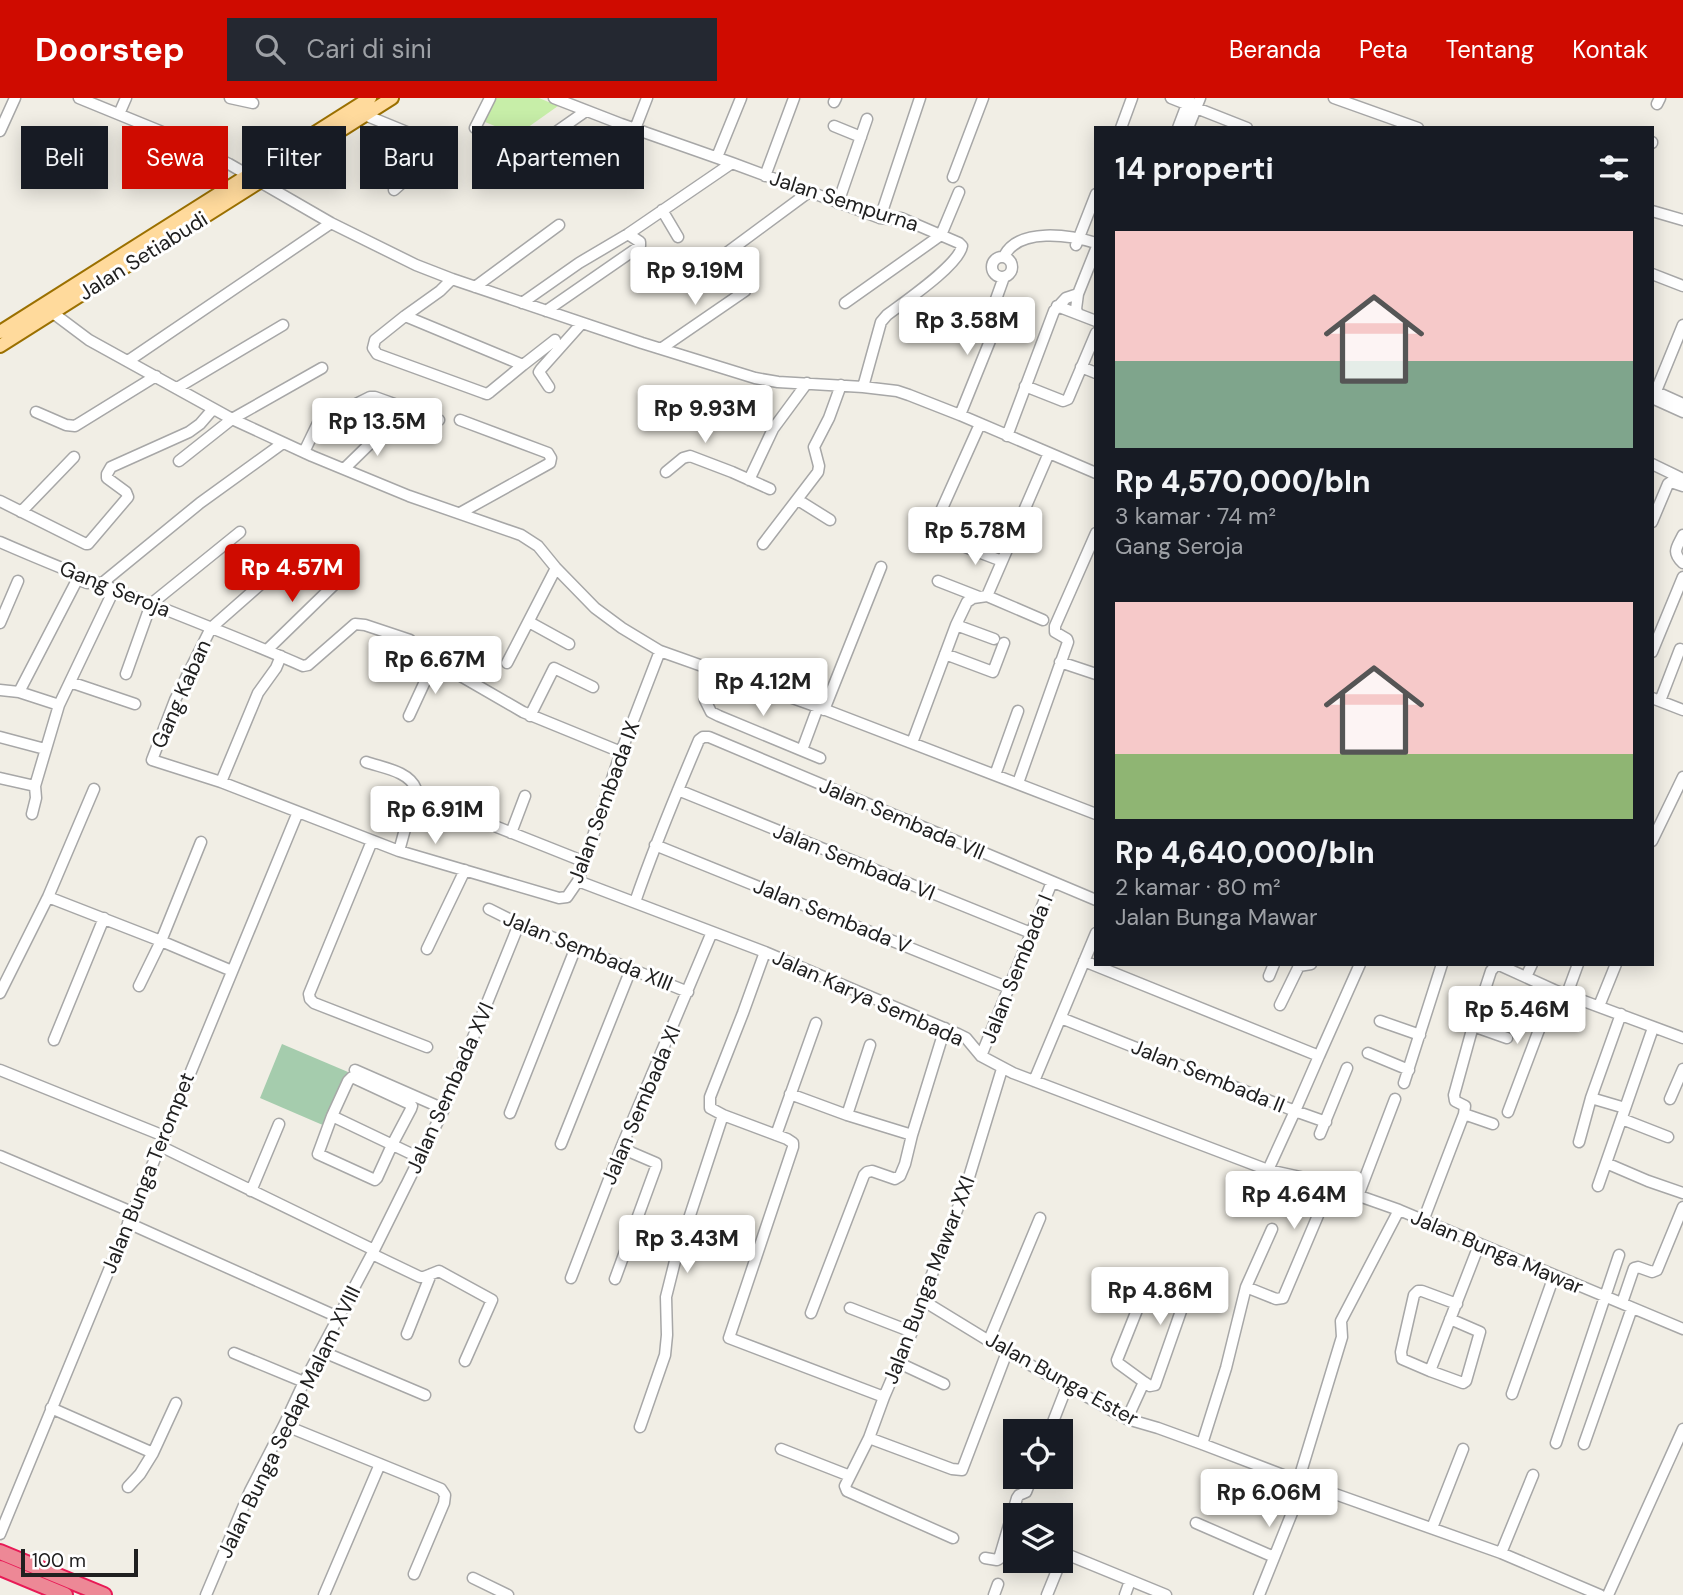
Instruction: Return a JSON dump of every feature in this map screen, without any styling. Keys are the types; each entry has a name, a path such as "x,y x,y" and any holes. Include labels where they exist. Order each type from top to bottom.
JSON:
{"highway":[{"path":"0,1552 104,1595"},
{"path":"0,1568 65,1595"}],"main road":[{"name":"Jalan Setiabudi","path":"329,126 370,98"},
{"name":"Jalan Setiabudi","path":"346,126 392,98"},
{"name":"Jalan Setiabudi","path":"0,332 242,185"},
{"name":"Jalan Setiabudi","path":"0,346 242,186"}],"street":[{"path":"0,131 15,98"},
{"path":"119,114 126,98"},
{"path":"230,98 253,103"},
{"path":"476,126 490,98"},
{"name":"Jalan Sempurna","path":"554,98 627,126"},
{"path":"563,126 585,110 587,98"},
{"path":"636,126 647,98"},
{"path":"717,158 741,98"},
{"path":"765,176 794,98"},
{"path":"880,218 920,98"},
{"path":"953,177 983,98"},
{"path":"1122,126 1132,98"},
{"path":"1171,98 1193,102 1242,126"},
{"path":"1334,98 1357,102 1413,126"},
{"path":"85,99 167,134 242,172"},
{"path":"1179,126 1193,102"},
{"path":"1188,126 1193,102"},
{"path":"365,115 426,139 435,152 394,190"},
{"path":"838,203 867,119"},
{"path":"834,126 861,137"},
{"name":"Jalan Sempurna","path":"644,132 880,218 901,218 962,246 961,253 937,276 883,318 863,387"},
{"path":"522,303 733,163"},
{"path":"273,189 331,223 416,265 452,279 755,378 897,391 1094,472"},
{"path":"713,263 809,192"},
{"path":"845,303 941,235 959,192"},
{"path":"1078,242 1094,199"},
{"path":"662,210 678,237"},
{"path":"1654,212 1683,220"},
{"path":"128,361 331,223"},
{"path":"475,286 559,225"},
{"path":"546,311 640,246 640,242 628,234"},
{"path":"1004,256 1008,249 1021,240 1047,236 1060,236 1094,249"},
{"path":"1078,314 1076,309 1081,288 1094,252"},
{"path":"995,302 1004,277 1010,273 1012,265 1004,256 995,258 991,266 995,275 1004,277"},
{"path":"1654,276 1683,286"},
{"path":"452,279 375,340 374,352 487,394 555,340"},
{"path":"1007,436 1057,306 1081,288"},
{"path":"662,348 745,291"},
{"path":"1057,306 1094,320"},
{"path":"960,415 1002,311"},
{"path":"52,313 89,340 213,410 344,470 521,535 538,546 595,608 660,651 821,708 1094,813"},
{"path":"405,316 523,365"},
{"path":"549,387 540,376 541,369 582,323"},
{"path":"177,388 283,325"},
{"path":"1654,391 1683,325"},
{"path":"1026,386 1065,401 1069,398 1094,338"},
{"path":"1081,367 1094,372"},
{"path":"179,461 233,419 322,368"},
{"path":"36,412 75,426 156,376"},
{"path":"749,480 773,429 807,383"},
{"path":"763,544 819,469 814,447 829,418 841,385"},
{"path":"1654,393 1683,404"},
{"path":"1654,394 1683,412"},
{"path":"304,452 318,423 370,397 439,420"},
{"path":"0,501 86,544 91,542 128,496 107,478 111,467 189,432 213,410"},
{"path":"460,420 548,453 551,458 550,463 460,513"},
{"path":"940,513 980,424"},
{"path":"344,470 389,425"},
{"path":"101,584 200,503 283,443"},
{"path":"912,743 956,625 967,602 983,596 1002,561 1049,453"},
{"path":"666,472 683,458 690,456 770,489"},
{"path":"21,512 74,457"},
{"path":"1654,465 1683,479"},
{"path":"1654,517 1668,484 1674,482 1683,486"},
{"path":"798,500 830,520"},
{"path":"126,674 151,604 240,532"},
{"path":"1683,535 1676,552 1683,563"},
{"path":"1018,783 1068,640 1055,632 1055,626 1094,538"},
{"name":"Gang Seroja","path":"0,542 303,666 308,665 355,624 410,640 422,658 434,662"},
{"path":"960,545 1002,561"},
{"path":"211,628 296,553"},
{"path":"507,663 556,568"},
{"path":"802,750 881,568"},
{"path":"1654,647 1683,577"},
{"path":"19,692 76,582 79,580 108,592 110,598 59,705 35,786 36,798 32,814"},
{"path":"267,650 339,580"},
{"path":"0,623 18,581"},
{"path":"938,582 983,596 1043,620"},
{"path":"529,622 569,645"},
{"path":"945,654 993,672 999,641 956,625"},
{"name":"Gang Kaban","path":"152,760 174,700 211,628"},
{"path":"1680,649 1656,699 1683,710"},
{"name":"Jalan Sembada IX","path":"152,760 221,782 398,851 559,898 567,897 578,881 621,752 660,651"},
{"path":"221,782 257,695 281,656"},
{"path":"409,716 434,662 530,716 621,752"},
{"path":"1060,662 1094,673"},
{"path":"530,716 554,668 593,687"},
{"path":"71,682 135,704"},
{"path":"0,690 19,692 59,705"},
{"path":"705,700 712,712 719,716 820,758"},
{"path":"995,775 1018,711"},
{"path":"0,737 45,749"},
{"name":"Jalan Sembada VII","path":"678,790 699,740 709,737 1094,899"},
{"path":"366,762 407,776 416,789 398,851"},
{"path":"1654,837 1683,777"},
{"path":"0,778 35,786"},
{"path":"0,993 48,897 94,789"},
{"path":"635,902 678,790"},
{"name":"Jalan Sembada VI","path":"678,790 1031,933"},
{"path":"511,833 526,796"},
{"name":"Jalan Bunga Terompet","path":"0,1534 298,812"},
{"path":"497,827 585,862"},
{"path":"372,841 309,994 310,999 314,1003 427,1047"},
{"path":"139,986 161,941 201,842"},
{"name":"Jalan Sembada V","path":"655,845 1009,988"},
{"path":"427,949 465,870"},
{"name":"Jalan Karya Sembada","path":"578,881 765,952 945,1028 966,1038 981,1056 1002,1069 1268,1170"},
{"name":"Jalan Sembada I","path":"981,1056 1052,882"},
{"path":"48,897 232,971"},
{"name":"Jalan Sembada XIII","path":"489,909 519,924 688,992"},
{"path":"54,1040 104,918"},
{"name":"Jalan Sembada XVI","path":"373,1252 444,1109 519,924"},
{"name":"Jalan Sembada XI","path":"570,1278 712,932"},
{"path":"1034,1081 1094,938"},
{"path":"510,1113 576,947"},
{"path":"765,952 709,1103 710,1108 723,1115 776,1135 791,1142 793,1147 729,1338 884,1397"},
{"path":"1084,961 1094,965"},
{"path":"1096,966 1319,1056"},
{"path":"1269,976 1273,966"},
{"path":"1280,1005 1299,966"},
{"path":"1326,1122 1295,1111 1359,966"},
{"path":"1404,1083 1441,966"},
{"path":"1423,1222 1464,1114 1465,1106 1454,1099 1473,1026 1491,971 1495,966"},
{"path":"1501,966 1554,990 1683,1038"},
{"path":"1526,977 1531,966"},
{"path":"1567,994 1577,966"},
{"path":"1599,1006 1615,966"},
{"path":"561,1144 631,969"},
{"path":"1508,1112 1554,990"},
{"path":"1579,1142 1591,1098 1621,1014"},
{"name":"Jalan Sembada II","path":"1060,1018 1295,1111 1268,1170"},
{"path":"1380,1021 1420,1035"},
{"path":"776,1135 816,1023"},
{"path":"1473,1026 1507,1038"},
{"path":"811,1313 864,1175 872,1171 897,1178 905,1164 945,1028"},
{"path":"1598,1186 1653,1028"},
{"path":"847,1115 870,1045"},
{"path":"1368,1053 1409,1070"},
{"path":"1320,1134 1347,1068"},
{"name":"Jalan Bunga Mawar XXI","path":"953,1538 847,1491 845,1486 869,1438 912,1332 966,1187 1002,1069"},
{"path":"1670,1099 1683,1069"},
{"path":"0,1070 162,1141 251,1191 420,1277 440,1271 492,1300 464,1361"},
{"path":"355,1070 444,1109"},
{"path":"352,1077 412,1106 392,1145 375,1180 320,1156 318,1151 332,1116 352,1077"},
{"path":"790,1094 912,1135"},
{"path":"1591,1098 1668,1137"},
{"path":"1358,1196 1395,1099"},
{"path":"1464,1114 1493,1124"},
{"path":"640,1427 665,1355 666,1297 675,1261 723,1115"},
{"path":"332,1116 420,1158"},
{"path":"251,1191 279,1124"},
{"path":"615,1279 656,1167 656,1163 621,1149"},
{"path":"0,1156 132,1212"},
{"path":"1606,1163 1683,1193"},
{"name":"Jalan Bunga Mawar","path":"1268,1170 1314,1180 1399,1210 1683,1329"},
{"path":"1246,1287 1276,1299 1283,1298 1330,1187"},
{"path":"1584,1444 1627,1306 1634,1268 1652,1272 1657,1270 1683,1208"},
{"path":"1259,1595 1304,1483 1301,1472 1342,1337 1341,1321 1399,1210"},
{"path":"989,1340 1040,1218"},
{"path":"128,1223 338,1317"},
{"path":"1202,1444 1226,1368 1246,1287 1272,1228"},
{"path":"1430,1371 1479,1245"},
{"name":"Jalan Bunga Sedap Malam XVIII","path":"206,1595 250,1491 373,1252"},
{"path":"1556,1443 1619,1255"},
{"path":"407,1334 431,1274"},
{"path":"1512,1394 1554,1276"},
{"path":"1150,1277 1153,1277 1167,1280 1188,1291 1155,1385 1150,1386 1144,1382 1117,1360 1150,1277"},
{"path":"1450,1319 1480,1332 1466,1381 1461,1383 1404,1361 1401,1356 1414,1295 1418,1291 1457,1304"},
{"name":"Jalan Bunga Ester","path":"922,1300 1067,1387 1127,1419 1500,1553 1598,1595"},
{"path":"850,1308 912,1332"},
{"path":"321,1351 425,1395"},
{"path":"869,1438 952,1469 962,1470 1007,1352"},
{"path":"234,1353 304,1382"},
{"path":"899,1363 944,1384"},
{"path":"1127,1419 1144,1382"},
{"path":"1054,1419 1067,1387"},
{"path":"128,1487 140,1474 153,1452 176,1403"},
{"path":"51,1408 153,1452"},
{"path":"284,1425 440,1489 444,1495 444,1503 414,1574"},
{"path":"1608,1595 1683,1429"},
{"path":"781,1449 850,1476"},
{"path":"1432,1528 1463,1449"},
{"path":"324,1595 380,1464"},
{"path":"1500,1553 1533,1475"},
{"path":"985,1558 999,1559 1017,1498 1027,1489"},
{"path":"1196,1523 1274,1558"},
{"path":"1047,1595 1066,1554 1166,1595"},
{"path":"472,1578 508,1595"},
{"path":"1125,1595 1130,1581"}],"green space":[{"path":"495,98 539,98 558,106 530,126 495,126 485,122"},
{"path":"282,1044 348,1072 325,1126 260,1098"}]}
